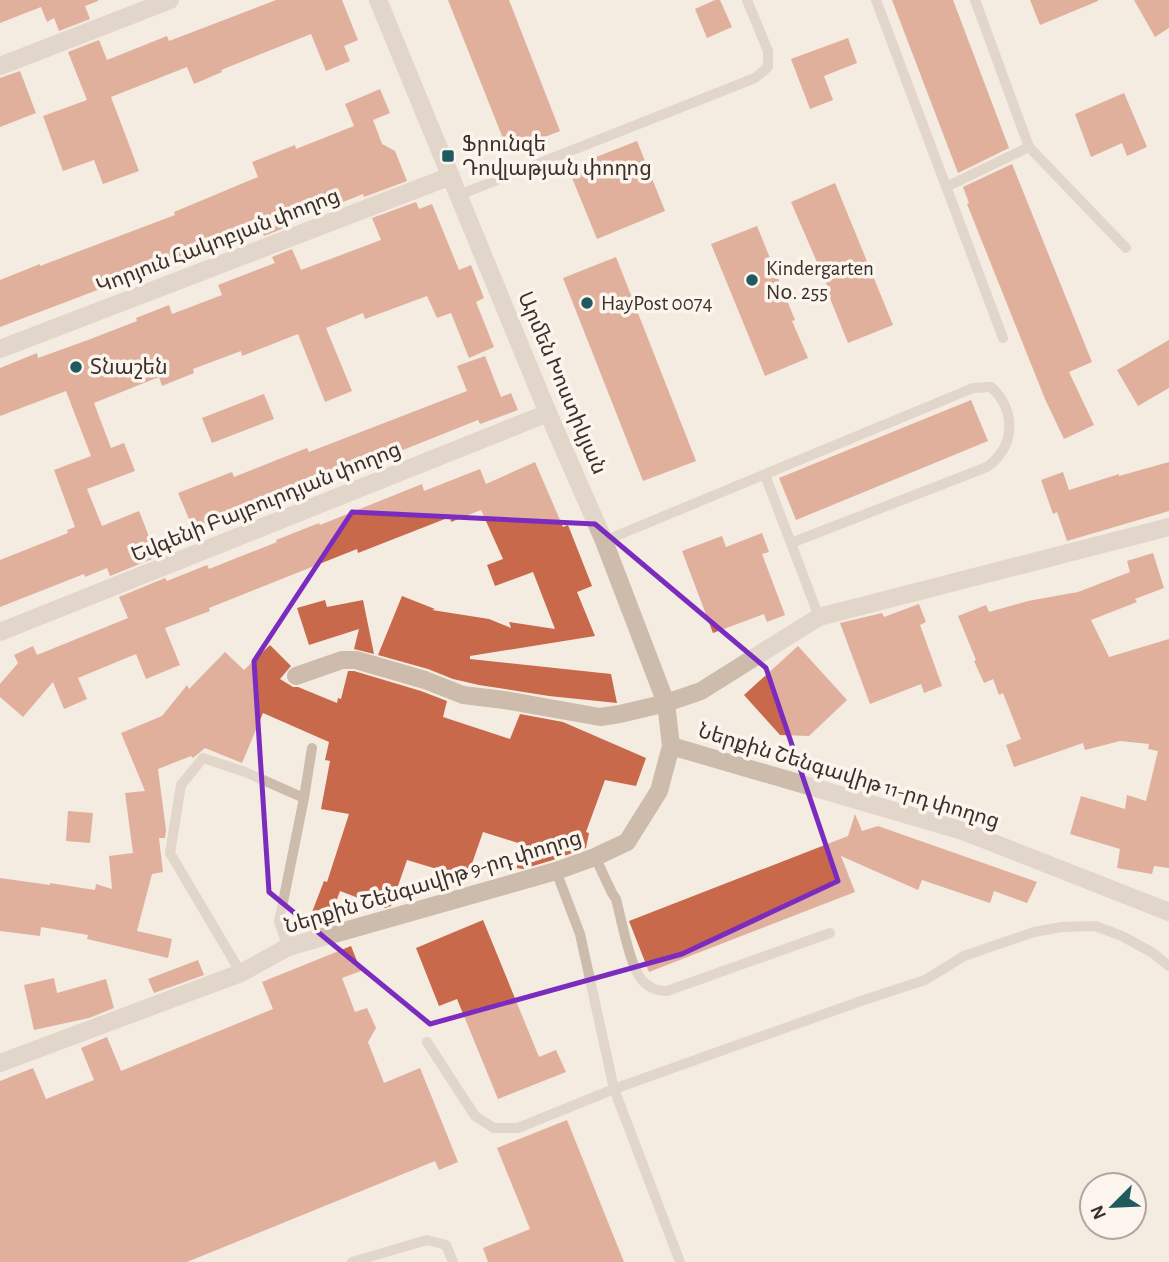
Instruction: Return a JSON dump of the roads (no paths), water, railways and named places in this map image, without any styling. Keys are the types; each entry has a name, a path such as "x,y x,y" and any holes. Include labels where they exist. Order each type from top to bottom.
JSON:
{"street":[{"path":"0,66 170,0"},
{"name":"Արմեն Խոստիկյան","path":"378,0 548,413 604,541 666,703 671,746 659,791"},
{"name":"Կորյուն Հակոբյան փողոց","path":"0,349 451,176"},
{"name":"Եվգենի Բայբուրդյան փողոց","path":"0,632 548,413"},
{"path":"296,676 342,660 356,660 425,680 463,695 600,717 632,712 701,691 819,617 1169,527"},
{"name":"Ներքին Շենգավիթ 11-րդ փողոց","path":"671,746 963,831 1169,912"},
{"name":"Ներքին Շենգավիթ 9-րդ փողոց","path":"0,1063 241,974 288,947 555,871 595,857 627,842 659,791"}],"lane":[{"path":"459,195 755,78 768,67 768,51 747,0"},
{"path":"876,0 1003,338"},
{"path":"975,0 1029,147 1126,248"},
{"path":"946,187 1029,147"},
{"path":"604,541 973,388 991,387 1002,397 1010,428 1006,446 999,459 987,467 791,543"},
{"path":"765,475 819,617"},
{"path":"288,947 279,922 312,747"},
{"path":"241,974 170,853 181,785 203,758 245,772 304,798"},
{"path":"595,857 616,899 635,970 642,981 658,991 667,991 830,933"},
{"path":"555,871 580,934 614,1089 680,1262"},
{"path":"427,1042 475,1116 494,1128 518,1128 614,1089 925,980 964,956 1034,932 1062,927 1095,926 1122,936 1153,953 1169,966"},
{"path":"352,1262 428,1240 446,1245 453,1262"}],"place":[{"name":"Ֆրունզե Դովլաթյան փողոց","path":"448,156"},
{"name":"Kindergarten Nօ․ 255","path":"752,280"},
{"name":"HayPost 0074","path":"587,303"},
{"name":"Տնաշեն","path":"76,367"}]}
